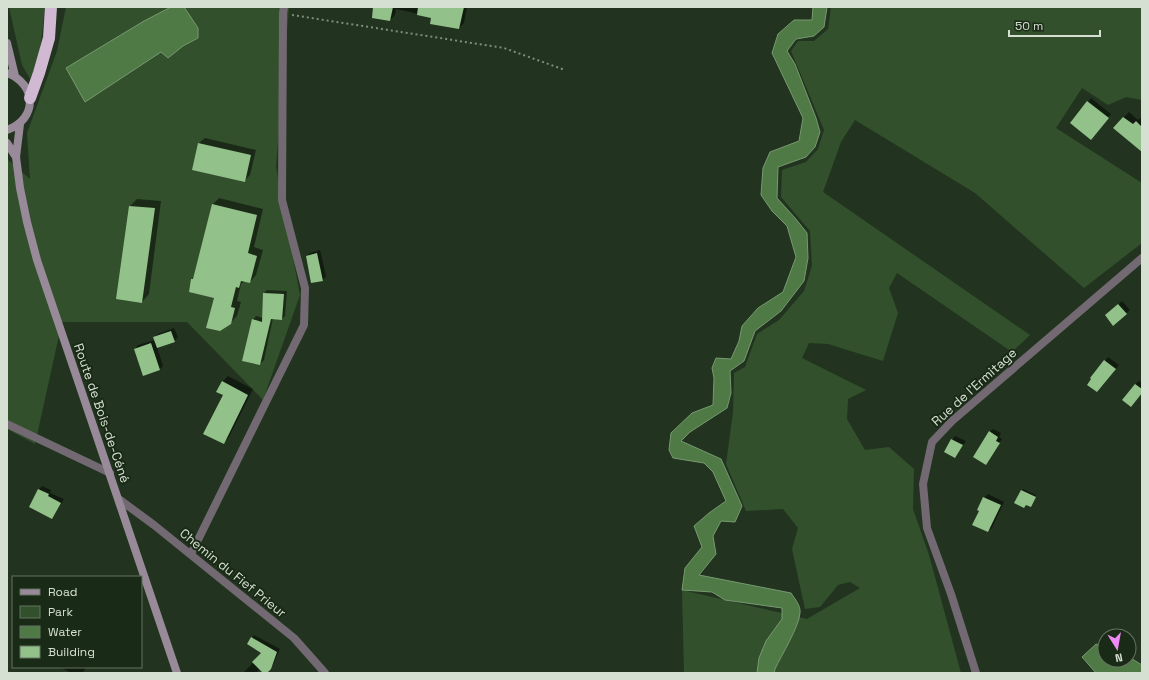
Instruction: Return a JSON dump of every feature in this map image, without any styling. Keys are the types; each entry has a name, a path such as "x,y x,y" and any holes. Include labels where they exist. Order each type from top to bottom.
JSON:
{"highway":[{"path":"30,98 49,38 51,7"}],"street":[{"path":"191,554 304,325 305,288 282,200 284,10"},
{"path":"7,43 15,76"},
{"path":"7,73 15,76 22,82 27,89 30,98 28,112 20,124 16,157"},
{"path":"7,130 20,124"},
{"path":"7,143 16,157"},
{"name":"Route de Bois-de-Céné","path":"16,157 26,222 37,260 120,500 177,673"},
{"name":"Rue de l'Ermitage","path":"976,673 951,594 927,528 923,484 932,442 952,421 1142,258"},
{"path":"7,424 110,473"},
{"name":"Chemin du Fief Prieur","path":"120,500 191,554 294,638 325,673"}],"path":[{"path":"284,10 504,48 565,70"}],"green space":[{"path":"9,7 45,7 39,61 30,79 22,65"},
{"path":"66,7 289,7 276,167 300,295 263,400 187,322 62,322 35,444 7,429 7,159 30,179 27,133 57,51"},
{"path":"831,7 1142,7 1142,100 1126,97 1108,105 1082,88 1056,128 1142,183 1142,243 1084,288 975,193 855,120 841,142 823,192 1030,335 1012,352 897,273 889,288 898,313 883,361 828,344 809,343 802,358 866,390 848,399 847,419 865,450 889,447 914,469 913,509 929,555 961,673 684,673 682,590 807,619 860,588 850,582 838,585 820,607 805,609 792,549 798,528 783,509 746,511 726,464 733,412 734,373 745,367 757,334 779,320 804,291 812,266 810,231 781,197 782,170 806,162 818,149 824,130 791,51 798,41 814,41 828,29"}],"water":[{"path":"171,7 184,7 198,28 198,38 183,46 168,58 161,52 85,102 66,68 144,21"},
{"path":"813,7 827,7 824,27 814,36 796,39 787,51 795,64 820,132 815,147 806,157 778,167 777,198 807,233 808,258 804,281 781,311 755,331 744,361 730,371 731,393 727,408 690,432 681,441 721,459 742,506 735,522 721,521 713,536 716,554 699,575 791,593 800,608 797,626 774,673 757,673 759,658 766,641 782,619 782,608 725,600 712,592 682,590 685,568 702,547 694,526 726,501 713,472 704,463 673,458 669,450 671,433 692,413 713,405 714,378 712,368 716,358 731,359 739,341 742,326 758,308 783,292 796,257 787,226 772,211 761,195 763,168 770,152 799,141 803,118 772,53 778,34 794,20 812,20"},
{"path":"1096,644 1097,668 1137,668 1137,662 1142,665 1142,673 1096,673 1082,657"}],"building":[{"path":"373,7 393,7 390,21 372,18"},
{"path":"418,7 464,7 459,29 430,24 431,18 417,15"},
{"path":"1087,101 1109,118 1091,140 1070,123"},
{"path":"1123,117 1133,124 1136,121 1142,127 1142,152 1113,128"},
{"path":"198,143 251,155 245,182 192,170"},
{"path":"212,204 257,215 248,253 257,256 250,283 241,281 239,288 236,287 231,307 235,308 231,324 220,331 206,328 214,298 189,292 191,279 193,279"},
{"path":"129,206 155,208 142,303 116,299"},
{"path":"317,253 323,281 311,283 306,256"},
{"path":"263,293 284,294 282,320 271,319 260,365 242,361 252,319 262,322"},
{"path":"1118,304 1127,314 1113,326 1105,315"},
{"path":"171,331 175,342 157,348 153,337"},
{"path":"151,343 160,370 143,376 134,349"},
{"path":"1104,360 1116,369 1097,392 1087,385 1091,379 1090,378"},
{"path":"222,381 248,395 224,444 203,434 223,395 216,392"},
{"path":"1135,384 1142,389 1142,393 1131,407 1122,400"},
{"path":"989,431 998,437 996,441 1000,443 986,465 973,457"},
{"path":"951,439 963,445 955,458 944,452"},
{"path":"38,489 49,494 48,496 61,503 52,519 29,507"},
{"path":"1021,490 1036,497 1031,507 1026,505 1024,508 1014,503"},
{"path":"983,497 1001,505 988,532 972,525 979,511 977,510"},
{"path":"251,637 277,652 271,669 267,673 263,673 252,662 261,653 247,644"}]}
